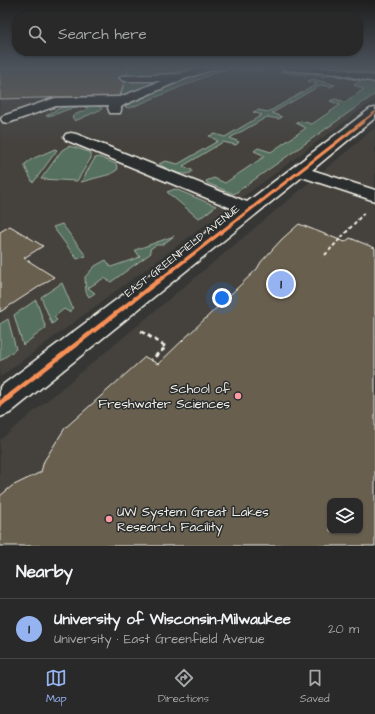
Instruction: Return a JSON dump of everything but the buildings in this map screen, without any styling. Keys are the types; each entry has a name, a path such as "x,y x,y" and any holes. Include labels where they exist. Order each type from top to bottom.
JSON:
{"street":[{"path":"124,114 117,112 114,108 115,105 143,92"},
{"path":"8,119 55,102 122,101"},
{"name":"EAST GREENFIELD AVENUE","path":"0,404 375,112"},
{"path":"72,137 250,209"},
{"path":"300,171 372,202"}],"path":[{"path":"325,256 372,202"},
{"path":"141,331 166,347 151,360"}],"shaded area":[{"path":"0,92 375,92 375,99 0,377"},
{"name":"School of Freshwater Sciences","path":"375,128 375,546 0,546 0,440"}],"green space":[{"path":"122,92 133,92 120,98"},
{"path":"154,92 167,92 130,108 125,107 127,104"},
{"path":"302,92 308,92 272,113 282,117 279,119 267,117 230,138 239,142 236,145 223,142 183,166 192,170 189,174 171,170 159,164 165,161 178,164 218,141 209,136 215,134 225,137 262,115 253,112 258,110 268,112"},
{"path":"359,92 375,92 375,94 234,194 207,183 206,181 214,178 225,183 265,156 254,151 258,148 271,152 306,128 296,123 301,121 312,124 340,105 330,101 335,99 345,102"},
{"path":"94,105 101,107 102,109 75,121 72,117 88,108 77,107 46,116 51,112 63,108"},
{"path":"69,146 91,153 91,158 77,181 41,179 62,150"},
{"path":"55,149 57,150 33,183 25,164 32,159"},
{"path":"99,157 116,164 118,169 111,174 81,182 95,158"},
{"path":"175,189 216,206 198,218 167,192"},
{"path":"62,224 86,256 77,259 53,227"},
{"path":"174,236 162,245 156,245 150,249 151,253 111,282 104,278 88,288 95,293 89,297 86,292 85,277 95,266 106,260 111,267 140,257 135,250"},
{"path":"62,283 73,309 69,312 64,309 54,317 57,320 52,324 41,297"},
{"path":"36,300 46,328 23,345 14,315"},
{"path":"8,319 16,349 0,361 0,324"}],"cycle path":[{"path":"0,404 375,112"}],"place":[{"name":"University of Wisconsin-Milwaukee","path":"281,284"},
{"name":"School of Freshwater Sciences","path":"238,396"},
{"name":"UW System Great Lakes Research Facility","path":"109,519"}]}
